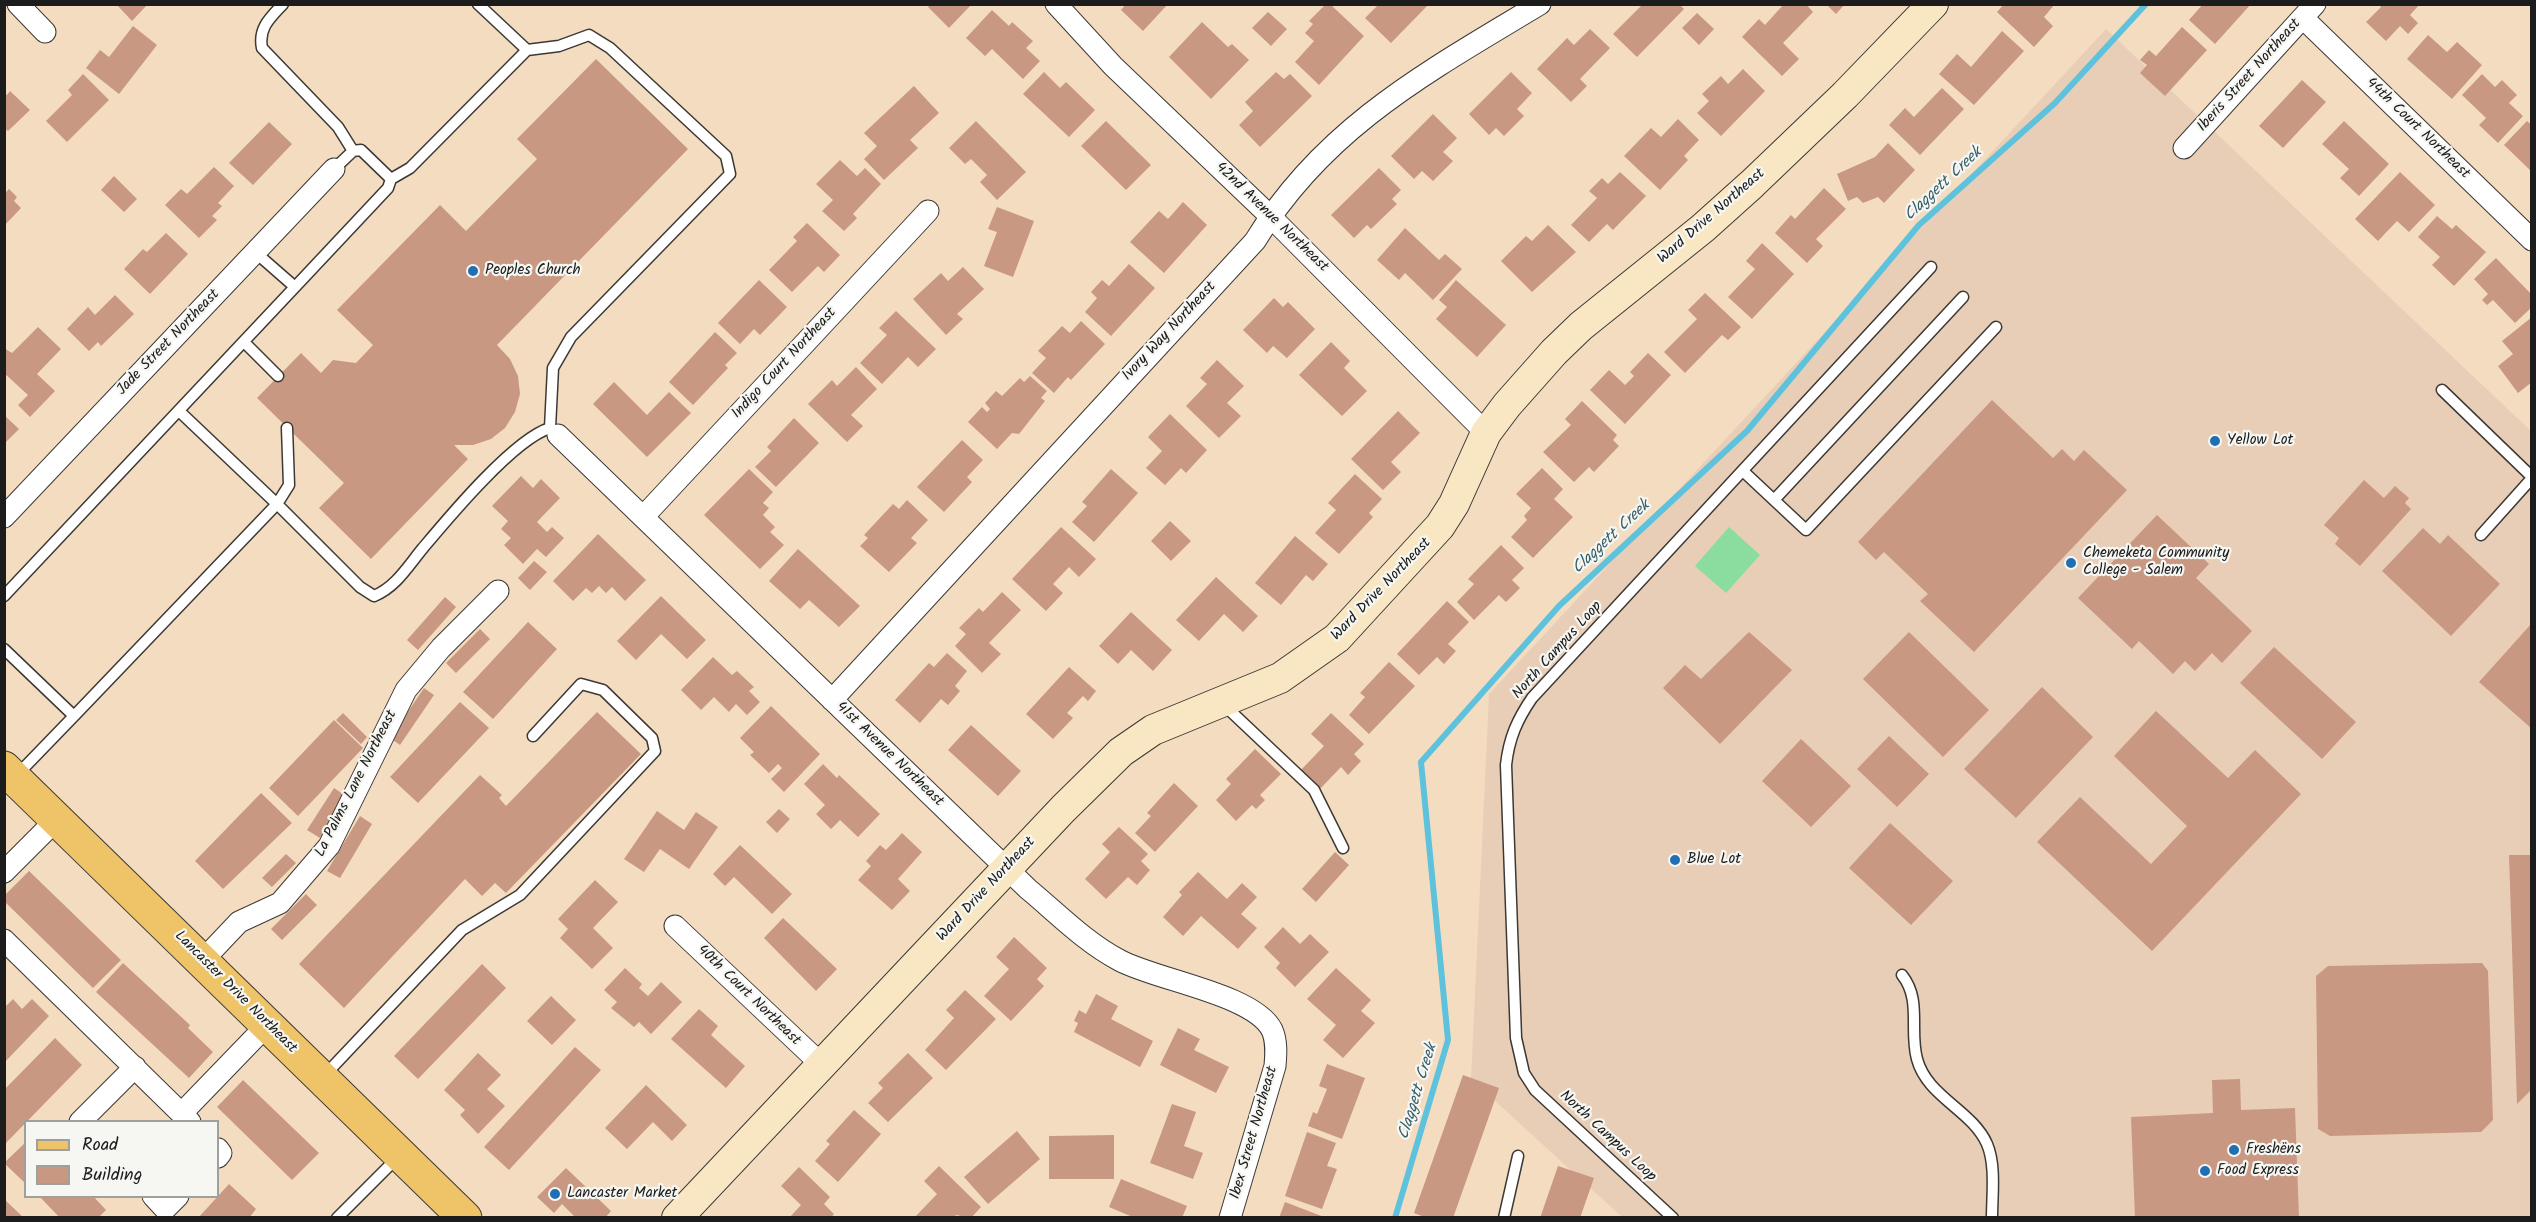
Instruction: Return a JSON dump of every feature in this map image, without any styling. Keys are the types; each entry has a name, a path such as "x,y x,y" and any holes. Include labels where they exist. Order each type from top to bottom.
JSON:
{"main road":[{"name":"Lancaster Drive Northeast","path":"9,773 465,1218"}],"street":[{"path":"18,4 45,32"},
{"name":"42nd Avenue Northeast","path":"1056,4 1113,66 1270,216 1486,433"},
{"name":"Ivory Way Northeast","path":"832,699 1255,241 1289,190 1358,121 1395,92 1540,4"},
{"name":"Ward Drive Northeast","path":"677,1218 1006,869 1121,752 1153,730 1280,678 1337,638 1440,526 1454,504 1486,433 1507,405 1581,326 1703,228 1752,184 1845,95 1933,4"},
{"name":"Iberis Street Northeast","path":"2184,148 2309,11"},
{"name":"44th Court Northeast","path":"2309,11 2532,240"},
{"name":"Jade Street Northeast","path":"4,517 334,169"},
{"name":"Indigo Court Northeast","path":"643,517 928,212"},
{"name":"41st Avenue Northeast","path":"554,431 1006,869 1085,937 1119,960 1142,971 1227,998 1260,1017"},
{"name":"La Palms Lane Northeast","path":"203,960 239,922 280,903 315,866 329,846 406,690 441,648 498,591"},
{"path":"4,872 57,819"},
{"name":"40th Court Northeast","path":"675,926 822,1065"},
{"path":"7,948 68,1002 186,1117 267,1025"},
{"name":"Ibex Street Northeast","path":"1230,1218 1275,1066 1277,1049 1272,1029 1260,1017"},
{"path":"82,1120 135,1067"},
{"path":"154,1198 165,1209 177,1198"}],"lane":[{"path":"283,4 265,24 259,37 262,48 338,127 353,151"},
{"path":"478,4 527,50"},
{"path":"4,596 178,411 244,342 388,188 391,179 410,168 527,50 559,46 589,35 610,48 726,156 730,174 571,337 553,368 554,431 536,432 519,444 437,531 388,590 374,596 360,586 178,411"},
{"path":"334,169 353,151 361,150 391,179"},
{"path":"255,252 295,287"},
{"name":"North Campus Loop","path":"1673,1218 1535,1090 1524,1073 1516,1038 1506,765 1509,740 1518,717 1532,698 1744,472 1931,267"},
{"path":"1774,500 1962,297"},
{"path":"1744,472 1806,530 1996,327"},
{"path":"244,342 278,376"},
{"path":"2442,390 2532,478 2481,535"},
{"path":"9,773 74,716 276,504 289,485 288,428"},
{"path":"4,649 74,716"},
{"path":"322,1078 462,930 520,895 655,751 652,738 603,690 581,684 532,735"},
{"path":"1222,703 1314,790 1343,848"},
{"path":"1902,975 1910,985 1914,1002 1916,1058 1922,1072 1932,1087 1977,1129 1987,1143 1990,1157 1992,1218"},
{"path":"337,1218 400,1154"},
{"path":"1504,1218 1518,1156"}],"shaded area":[{"name":"Chemeketa Community College - Salem","path":"2106,29 2531,431 2531,1217 1622,1217 1471,1079 1489,694"}],"green space":[{"path":"1729,527 1760,555 1726,593 1695,566"}],"building":[{"path":"116,4 148,4 132,21"},
{"path":"1126,4 1168,4 1143,31 1121,10"},
{"path":"1379,4 1429,4 1391,43 1365,18"},
{"path":"1643,4 1679,4 1684,9 1637,57 1613,34"},
{"path":"1784,4 1806,4 1813,12 1783,43 1799,59 1782,76 1742,37 1759,19 1765,25"},
{"path":"1826,4 1845,4 1836,14"},
{"path":"2004,4 2055,4 2044,17 2053,26 2034,47 1997,12"},
{"path":"2203,4 2251,4 2215,44 2189,20"},
{"path":"2379,4 2420,4 2410,15 2418,23 2408,34 2400,26 2386,41 2366,22 2381,7"},
{"path":"930,5 971,5 949,28 928,7"},
{"path":"1325,5 1331,5 1364,36 1319,85 1295,62 1314,41 1305,33 1313,24 1309,21"},
{"path":"992,10 1009,26 1012,22 1033,41 1026,48 1040,61 1023,79 992,49 985,56 966,38"},
{"path":"1268,12 1287,29 1271,46 1252,28"},
{"path":"1697,13 1714,29 1699,45 1682,28"},
{"path":"1202,22 1228,47 1232,44 1249,60 1211,99 1169,57"},
{"path":"133,26 157,45 119,94 86,68 100,50 109,57"},
{"path":"2182,27 2207,50 2165,96 2140,73 2147,65 2140,60 2149,50 2156,56"},
{"path":"1590,29 1610,48 1580,79 1587,86 1571,102 1537,69 1567,38 1574,45"},
{"path":"2002,31 2024,51 1974,105 1939,74 1957,54 1971,67"},
{"path":"2428,35 2447,52 2457,42 2482,65 2452,99 2407,59"},
{"name":"Peoples Church","path":"596,59 688,149 497,345 510,359 518,376 520,394 515,412 505,428 491,439 473,445 454,445 468,459 371,559 319,508 344,483 257,398 301,353 321,373 333,360 356,363 373,345 337,310 440,205 466,231 537,159 517,139"},
{"path":"1743,69 1765,91 1721,136 1697,113 1709,101 1702,94 1721,76 1728,84"},
{"path":"1044,72 1060,88 1066,82 1095,110 1069,137 1023,94"},
{"path":"1276,72 1284,79 1290,74 1312,96 1260,147 1239,125 1253,111 1245,102"},
{"path":"1511,72 1532,93 1517,109 1524,116 1504,136 1496,128 1489,135 1469,114"},
{"path":"83,74 109,100 67,142 46,121 72,95 68,90"},
{"path":"2482,74 2495,87 2502,80 2517,95 2509,103 2523,116 2498,143 2479,125 2486,118 2462,95"},
{"path":"2302,80 2326,102 2283,148 2259,126"},
{"path":"914,86 939,113 910,140 918,148 884,180 864,159 877,146 864,133"},
{"path":"1942,88 1964,109 1920,155 1889,125 1905,108 1914,117"},
{"path":"10,91 30,110 8,131 4,128 4,92 7,95"},
{"path":"1433,114 1457,138 1443,152 1453,161 1433,181 1422,171 1414,179 1391,156"},
{"path":"1678,119 1699,140 1684,156 1688,160 1660,190 1624,156 1651,128 1661,137"},
{"path":"976,121 1026,172 997,200 980,182 987,175 971,159 965,164 949,148"},
{"path":"1106,121 1151,165 1126,190 1081,146"},
{"path":"2344,121 2389,164 2359,196 2340,178 2349,169 2322,144"},
{"path":"2527,121 2532,125 2532,172 2504,145"},
{"path":"269,122 292,144 253,185 229,163"},
{"path":"1888,143 1915,170 1884,203 1878,197 1863,203 1857,197 1848,201 1837,174 1875,157"},
{"path":"840,160 857,176 865,168 881,184 853,214 857,218 844,231 822,211 833,200 816,184"},
{"path":"214,167 234,186 218,203 222,206 212,216 217,220 199,238 165,205 181,189 187,194"},
{"path":"1379,168 1401,190 1392,199 1397,204 1371,229 1367,225 1354,238 1331,215"},
{"path":"1620,172 1646,196 1613,230 1607,224 1589,242 1571,225 1597,198 1589,191 1602,178 1608,184"},
{"path":"2400,172 2435,205 2409,232 2397,221 2378,241 2355,219"},
{"path":"114,176 137,199 124,212 101,190"},
{"path":"1824,188 1846,209 1816,239 1823,246 1807,263 1775,233 1791,215 1795,219"},
{"path":"9,189 17,197 14,201 21,208 4,226 4,194"},
{"path":"1183,202 1207,225 1164,273 1130,242 1159,211 1168,219"},
{"path":"997,207 1034,221 1013,277 984,266 997,232 988,229"},
{"path":"2437,216 2452,229 2456,225 2486,252 2454,286 2432,265 2440,257 2418,237"},
{"path":"807,223 840,255 824,272 818,266 792,292 769,270 797,241 793,237"},
{"path":"1548,225 1576,252 1532,292 1501,261 1526,236 1532,241"},
{"path":"1405,228 1439,260 1445,254 1462,269 1433,300 1405,273 1399,280 1377,260"},
{"path":"166,233 188,254 150,294 124,269 143,249 147,252"},
{"path":"1762,243 1794,274 1752,319 1728,297 1755,269 1746,261"},
{"path":"2496,258 2532,295 2532,307 2515,323 2493,300 2487,305 2482,300 2488,294 2474,279"},
{"path":"1129,264 1155,288 1111,336 1085,312 1097,298 1091,292 1102,280 1109,286"},
{"path":"963,267 984,289 957,314 963,319 946,335 913,299 941,273 948,281"},
{"path":"759,280 787,307 760,335 754,329 740,344 718,323"},
{"path":"1456,280 1506,325 1477,357 1436,319 1447,307 1439,300"},
{"path":"1705,293 1741,327 1728,340 1722,335 1685,373 1664,352 1697,319 1688,310"},
{"path":"115,295 134,314 101,346 98,342 89,351 67,329 88,307 95,315"},
{"path":"1274,298 1283,307 1288,302 1315,329 1287,358 1273,346 1267,353 1243,330"},
{"path":"896,311 936,349 918,367 908,357 882,384 860,363 887,335 879,328"},
{"path":"2532,317 2532,382 2518,393 2498,366 2513,354 2502,341"},
{"path":"1081,321 1105,344 1071,380 1068,377 1054,393 1032,373 1046,358 1038,351 1062,326 1070,333"},
{"path":"38,327 61,349 37,374 55,391 30,417 18,405 28,395 4,373 4,348 12,353"},
{"path":"715,332 737,353 725,365 728,368 693,405 669,382"},
{"path":"1331,342 1350,361 1344,368 1367,391 1342,416 1299,375"},
{"path":"1648,353 1671,375 1625,424 1590,390 1609,370 1625,385 1634,376 1630,372"},
{"path":"1217,360 1244,386 1227,403 1241,416 1219,438 1186,406 1207,384 1200,378"},
{"path":"856,367 877,389 851,415 863,426 847,442 808,404 832,380 837,386"},
{"path":"1030,376 1047,391 1041,398 1045,401 1019,434 1012,433 997,449 968,422 982,407 987,412 990,409 985,403 996,391 1002,396 1020,378 1024,382"},
{"path":"614,382 647,415 669,392 691,413 647,457 593,404"},
{"path":"1992,400 2053,458 2062,449 2074,461 2084,450 2127,490 1974,652 1920,601 1928,594 1884,552 1876,560 1858,542"},
{"path":"1582,401 1617,435 1613,440 1619,446 1594,472 1589,467 1574,482 1543,452 1571,425 1565,419"},
{"path":"1398,411 1420,433 1391,462 1401,472 1383,490 1351,459"},
{"path":"1170,414 1207,450 1186,473 1181,468 1165,485 1146,468 1162,451 1148,437"},
{"path":"4,415 19,429 4,444"},
{"path":"794,418 819,443 776,487 755,467 771,451 767,447"},
{"path":"962,440 983,460 967,477 972,482 944,512 917,487"},
{"path":"1542,468 1563,489 1554,499 1573,517 1533,558 1511,537 1527,520 1524,516 1531,508 1516,494"},
{"path":"749,469 773,492 763,503 769,508 763,515 775,527 770,532 784,545 760,569 704,515"},
{"path":"1111,469 1138,493 1094,542 1072,522 1087,506 1082,502"},
{"path":"1355,474 1382,499 1369,513 1373,517 1339,554 1315,533 1336,510 1328,503"},
{"path":"521,476 533,488 541,479 560,498 537,522 547,532 552,527 564,538 546,557 537,549 523,564 504,545 511,538 501,529 508,521 492,506"},
{"path":"2364,480 2384,498 2395,486 2409,498 2405,503 2411,509 2360,566 2335,544 2339,538 2324,525"},
{"path":"907,500 928,520 911,538 917,543 889,572 860,546 868,538 864,535 893,504 899,509"},
{"path":"2157,515 2209,564 2196,578 2252,631 2222,663 2212,653 2195,671 2185,661 2173,674 2139,641 2132,649 2078,598"},
{"path":"1170,521 1191,541 1171,561 1151,541"},
{"path":"1061,527 1096,559 1079,577 1069,567 1053,584 1063,593 1046,611 1012,579"},
{"path":"2423,528 2440,544 2448,535 2500,584 2451,636 2382,571"},
{"path":"598,534 646,580 625,601 612,587 606,593 599,586 592,593 586,588 573,601 553,581"},
{"path":"1295,536 1328,564 1313,581 1306,575 1281,605 1255,583"},
{"path":"1501,545 1524,568 1512,580 1520,588 1506,602 1499,595 1474,620 1457,602 1474,584 1468,579"},
{"path":"798,549 860,606 839,627 809,600 800,609 769,581"},
{"path":"534,561 547,572 530,590 518,578"},
{"path":"1216,577 1258,616 1243,632 1224,614 1199,641 1176,620"},
{"path":"1002,592 1021,610 989,643 1001,654 982,673 955,646 966,634 959,628 979,608 983,612"},
{"path":"661,596 706,640 687,659 661,634 636,660 617,641"},
{"path":"445,597 456,607 418,650 407,640"},
{"path":"1447,601 1469,622 1448,644 1456,651 1444,664 1437,657 1419,675 1397,654"},
{"path":"1131,612 1172,650 1153,671 1131,650 1118,664 1099,646"},
{"path":"528,622 557,649 493,719 463,692"},
{"path":"2532,623 2532,729 2479,682"},
{"path":"480,629 490,639 456,673 446,663"},
{"path":"1749,632 1792,670 1720,744 1663,688 1685,665 1701,679"},
{"path":"1909,632 1989,710 1943,757 1863,679"},
{"path":"2274,647 2356,722 2322,759 2240,683"},
{"path":"947,653 967,671 955,686 960,691 948,705 941,699 920,723 895,700 929,663 934,667"},
{"path":"713,657 732,675 737,671 754,687 749,691 760,702 747,715 736,704 729,712 714,697 701,710 681,690"},
{"path":"1389,662 1415,686 1369,734 1349,715 1365,697 1360,693"},
{"path":"1069,667 1096,691 1088,701 1083,696 1067,713 1073,718 1053,739 1026,714"},
{"path":"2042,687 2093,737 2016,818 1964,769"},
{"path":"424,688 434,695 400,745 390,738"},
{"path":"460,702 489,728 418,803 390,777"},
{"path":"771,706 820,754 784,792 771,779 782,768 778,764 769,773 750,755 754,752 740,738"},
{"path":"2156,711 2228,778 2255,750 2301,794 2152,951 2037,842 2080,797 2151,864 2187,826 2114,756"},
{"path":"597,712 641,754 506,893 495,883 482,896 465,879 344,1008 299,964 480,775 502,795 499,798 506,806"},
{"path":"343,713 367,737 361,744 336,720"},
{"path":"1331,713 1364,744 1354,754 1361,761 1348,775 1341,767 1318,791 1299,772 1324,746 1311,734"},
{"path":"334,720 363,748 298,816 269,788"},
{"path":"971,725 1021,771 998,796 948,750"},
{"path":"1889,736 1929,774 1897,807 1857,769"},
{"path":"1801,739 1851,786 1811,827 1762,781"},
{"path":"1255,749 1281,774 1260,795 1265,800 1256,809 1252,805 1236,821 1216,800 1231,784 1226,779"},
{"path":"823,764 837,778 839,775 880,814 858,837 840,820 831,829 816,814 825,805 804,784"},
{"path":"1174,783 1198,806 1155,852 1135,833 1151,816 1147,813"},
{"path":"334,788 346,796 320,838 307,830"},
{"path":"261,793 292,823 223,889 195,861"},
{"path":"779,809 790,819 777,833 766,822"},
{"path":"657,811 684,830 696,812 718,827 689,869 660,849 644,872 624,859"},
{"path":"360,816 372,824 340,878 327,871"},
{"path":"1890,823 1953,881 1911,925 1849,868"},
{"path":"1119,827 1148,854 1141,861 1150,870 1137,885 1128,877 1106,899 1085,879 1110,852 1102,844"},
{"path":"902,833 922,852 898,879 910,891 892,910 858,880 871,866 866,861 880,845 886,850"},
{"path":"740,845 792,894 772,914 734,877 725,886 713,874"},
{"path":"1335,852 1349,865 1316,902 1302,889"},
{"path":"286,854 296,863 272,887 262,878"},
{"path":"2509,855 2532,855 2532,1089 2517,1104"},
{"path":"29,871 121,960 93,988 4,901 4,896"},
{"path":"1198,872 1227,899 1242,883 1257,897 1241,914 1257,928 1238,949 1201,916 1183,936 1163,917 1182,895 1179,892"},
{"path":"595,880 618,902 593,928 613,948 592,969 560,938 568,929 558,919"},
{"path":"306,894 317,905 282,940 271,929"},
{"path":"783,918 837,969 816,991 764,938"},
{"path":"1283,927 1300,944 1310,934 1329,952 1295,987 1276,968 1280,963 1264,947"},
{"path":"1014,937 1047,968 1037,979 1044,986 1011,1021 984,996 1009,969 996,957"},
{"path":"123,963 190,1025 188,1028 213,1052 189,1078 96,992"},
{"path":"2482,963 2488,971 2493,1120 2481,1132 2330,1136 2318,1129 2316,976 2328,966"},
{"path":"482,964 506,988 418,1079 394,1056"},
{"path":"625,968 642,984 639,988 648,996 661,982 682,1002 651,1034 639,1022 634,1027 611,1008 617,1002 604,990"},
{"path":"1336,968 1371,1000 1361,1011 1375,1023 1343,1058 1323,1040 1336,1025 1307,999"},
{"path":"965,990 996,1019 946,1070 925,1050 954,1018 946,1010"},
{"path":"1096,994 1118,1006 1111,1019 1153,1041 1140,1067 1074,1032 1078,1023 1074,1021 1079,1010 1086,1014"},
{"path":"551,996 576,1020 552,1045 527,1021"},
{"path":"13,999 22,1009 32,999 49,1016 4,1063 4,1008"},
{"path":"699,1009 718,1026 711,1035 745,1066 726,1088 671,1039"},
{"path":"1178,1028 1200,1039 1194,1050 1229,1067 1216,1093 1160,1065"},
{"path":"55,1038 82,1065 28,1120 24,1120 24,1124 4,1145 4,1090"},
{"path":"575,1047 601,1070 509,1170 484,1147"},
{"path":"478,1053 501,1075 487,1089 505,1106 478,1134 460,1115 465,1110 444,1090"},
{"path":"908,1053 933,1078 888,1122 868,1103 883,1088 878,1083"},
{"path":"1327,1064 1365,1078 1342,1139 1308,1126 1313,1112 1317,1114 1327,1089 1319,1086"},
{"path":"1463,1075 1499,1088 1453,1218 1427,1218 1414,1213"},
{"path":"2240,1079 2241,1110 2295,1108 2299,1218 2135,1218 2131,1117 2213,1113 2212,1080"},
{"path":"243,1080 319,1153 292,1180 217,1107"},
{"path":"646,1085 687,1125 672,1141 653,1122 627,1149 605,1128"},
{"path":"1172,1104 1196,1112 1184,1146 1203,1153 1193,1179 1150,1163"},
{"path":"854,1110 881,1134 838,1182 815,1161 830,1144 826,1141"},
{"path":"1017,1131 1040,1159 988,1204 964,1177"},
{"path":"1307,1132 1336,1143 1327,1166 1337,1169 1322,1209 1285,1196"},
{"path":"1114,1135 1114,1179 1049,1179 1049,1136"},
{"path":"24,1144 24,1182 4,1163"},
{"path":"939,1166 981,1207 971,1218 956,1215 954,1218 914,1218 937,1194 924,1181"},
{"path":"1558,1166 1594,1178 1580,1218 1540,1218"},
{"path":"799,1167 830,1197 824,1204 834,1214 831,1218 789,1218 801,1205 781,1186"},
{"path":"566,1168 611,1211 605,1218 576,1218 562,1204 554,1213 537,1197"},
{"path":"1121,1179 1187,1206 1182,1218 1135,1218 1109,1207"},
{"path":"229,1184 256,1209 249,1218 198,1218 216,1198 219,1198"},
{"path":"41,1198 95,1198 106,1210 98,1218 60,1218"},
{"path":"4,1199 24,1218 4,1218"},
{"path":"1285,1202 1324,1217 1324,1218 1279,1218"}],"waterway":[{"name":"Claggett Creek","path":"1395,1218 1448,1040 1421,762 1559,606 1747,431 1919,225 2055,103 2146,4"}],"place":[{"name":"Peoples Church","path":"473,271"},
{"name":"Yellow Lot","path":"2215,441"},
{"name":"Chemeketa Community College - Salem","path":"2071,563"},
{"name":"Blue Lot","path":"1675,860"},
{"name":"Freshëns","path":"2234,1150"},
{"name":"Food Express","path":"2205,1171"},
{"name":"Lancaster Market","path":"555,1194"}]}
